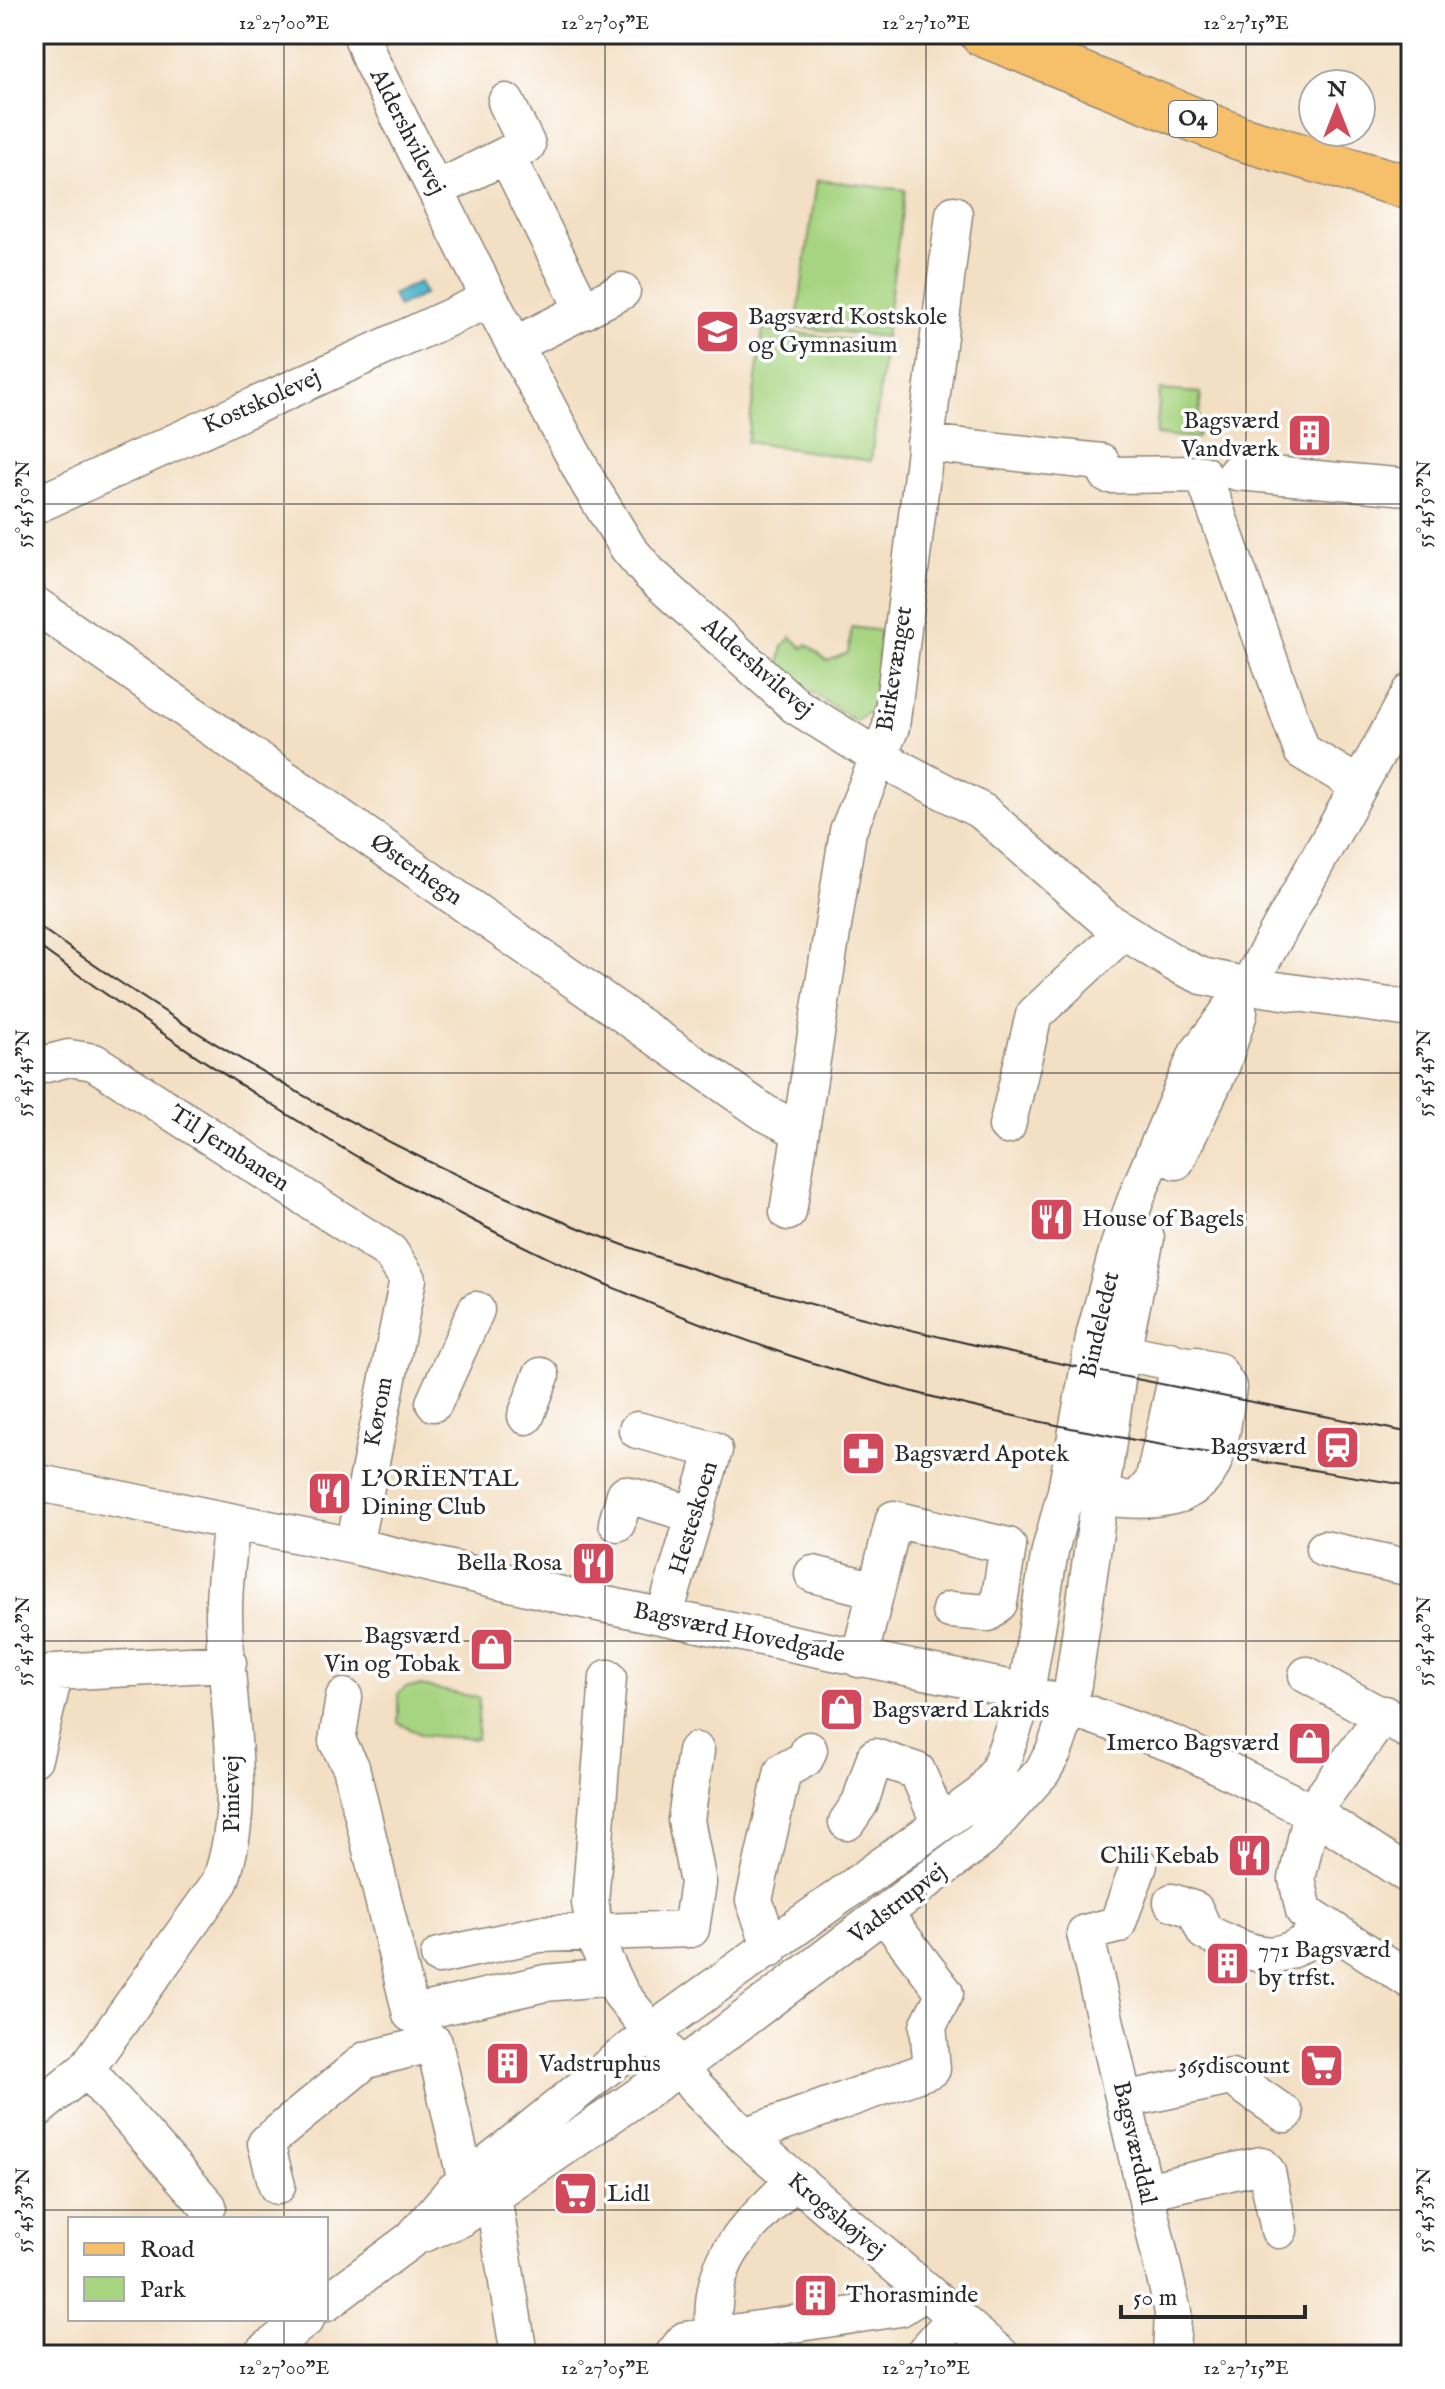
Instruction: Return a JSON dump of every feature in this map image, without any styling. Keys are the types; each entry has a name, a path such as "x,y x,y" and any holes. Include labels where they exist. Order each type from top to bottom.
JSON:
{"main road":[{"name":"O4","path":"982,34 1240,138 1411,188"}],"street":[{"name":"Aldershvilevej","path":"361,34 370,59 490,299 599,503 628,548 649,573 796,706 878,757 983,812 1123,932 1202,976 1248,986 1411,1009"},
{"path":"436,190 527,145 506,102"},
{"path":"506,155 584,311"},
{"name":"Birkevænget","path":"788,1212 848,831 891,727 954,214"},
{"path":"515,345 622,291"},
{"name":"Kostskolevej","path":"34,506 490,299"},
{"path":"925,443 1101,462 1108,475 1203,474 1302,751 1357,784"},
{"path":"1237,472 1407,487"},
{"name":"Østerhegn","path":"34,604 755,1106 800,1131"},
{"name":"Bindeledet","path":"1070,1705 1083,1494 1107,1350 1151,1220 1221,1067 1248,986 1357,784 1411,692"},
{"path":"1007,1126 1034,1015 1123,932"},
{"name":"Til Jernbanen","path":"34,1067 69,1058 94,1062 390,1252 408,1279"},
{"name":"Kørom","path":"354,1546 408,1279"},
{"path":"434,1403 476,1310"},
{"path":"1083,1494 1138,1499 1181,1494 1195,1486 1212,1465 1228,1387 1218,1371 1107,1350"},
{"path":"1138,1499 1153,1482 1177,1375 1183,1363"},
{"path":"526,1416 541,1376"},
{"name":"Hesteskoen","path":"637,1430 714,1450 664,1617"},
{"name":"Bagsværd Hovedgade","path":"34,1482 354,1546 664,1617 1026,1692 1070,1705 1176,1745 1312,1812 1411,1877"},
{"path":"617,1523 625,1494 695,1515"},
{"name":"Bindeledet","path":"1026,1692 1050,1551 1083,1494"},
{"path":"859,1659 894,1519 1008,1546 999,1603 988,1613 950,1610"},
{"name":"Pinievej","path":"34,2112 86,2069 220,1882 232,1850 236,1807 224,1608 232,1522"},
{"path":"1324,1549 1411,1568"},
{"path":"813,1574 876,1590"},
{"path":"34,1758 55,1672 228,1663"},
{"path":"1307,1675 1397,1723 1312,1812 1297,1879 1304,1911 1411,1981"},
{"path":"608,1678 590,1903 598,1946 621,1994 682,2066"},
{"name":"Vadstrupvej","path":"328,2302 412,2239 460,2219 479,2189 654,2030 983,1793 999,1769 1026,1692"},
{"path":"344,1697 337,1741 351,1767 411,2014 545,1983 613,1977"},
{"name":"Vadstrupvej","path":"479,2189 682,2066 982,1839 1014,1806 1054,1751 1070,1705"},
{"path":"771,1948 754,1900 783,1771 805,1759 809,1750"},
{"path":"439,1956 539,1934 691,1929 698,1883 686,1820 696,1751"},
{"path":"847,1822 860,1803 875,1757 917,1771 940,1824"},
{"name":"Bagsværddal","path":"1139,1865 1117,1925 1085,1933 1173,2312 1171,2355"},
{"path":"1172,1902 1195,1910 1205,1932 1249,1954 1279,1956 1307,1942 1325,1925"},
{"path":"744,2136 932,2069 928,2026 945,1993 885,1915"},
{"path":"277,2186 266,2143 366,2060 434,2043 479,2189 519,2355"},
{"name":"Krogshøjvej","path":"682,2066 695,2086 744,2136 1001,2355"},
{"path":"86,2069 208,2206"},
{"path":"1124,2100 1231,2077 1285,2114"},
{"path":"1146,2191 1261,2165 1279,2184 1279,2230"},
{"path":"715,2344 711,2315 718,2275 736,2238 794,2181"},
{"path":"673,2355 685,2340 715,2344 900,2308 925,2292"},
{"path":"922,2355 956,2317"},
{"path":"267,2352 304,2321"}],"green space":[{"path":"817,180 905,190 885,337 796,327"},
{"path":"763,329 885,344 871,461 747,442"},
{"path":"1160,390 1201,393 1197,438 1156,435"},
{"path":"852,627 881,631 874,708 855,721 802,686 779,665 783,646 791,637 803,648 807,644 827,661 848,653"},
{"path":"421,1686 479,1698 477,1739 422,1735 398,1723 398,1694 406,1687"}],"water":[{"path":"419,282 425,294 398,307 392,295"}],"tram line":[{"path":"34,923 183,1023 336,1114 496,1193 579,1228 663,1259 847,1314 1034,1358 1411,1433"},
{"path":"34,943 218,1071 406,1185 503,1236 603,1283 706,1326 813,1363 960,1404 1185,1449 1411,1486"}],"place":[{"name":"Bagsværd Kostskole og Gymnasium","path":"717,331"},
{"name":"Bagsværd Vandværk","path":"1310,435"},
{"name":"House of Bagels","path":"1051,1219"},
{"name":"Bagsværd","path":"1337,1447"},
{"name":"Bagsværd Apotek","path":"863,1454"},
{"name":"L'ORÏENTAL Dining Club","path":"330,1493"},
{"name":"Bella Rosa","path":"593,1563"},
{"name":"Bagsværd Vin og Tobak","path":"491,1650"},
{"name":"Bagsværd Lakrids","path":"841,1710"},
{"name":"Imerco Bagsværd","path":"1310,1743"},
{"name":"Chili Kebab","path":"1250,1856"},
{"name":"771 Bagsværd by trfst.","path":"1227,1964"},
{"name":"Vadstruphus","path":"508,2064"},
{"name":"365discount","path":"1321,2066"},
{"name":"Lidl","path":"576,2194"},
{"name":"Thorasminde","path":"815,2295"}]}
